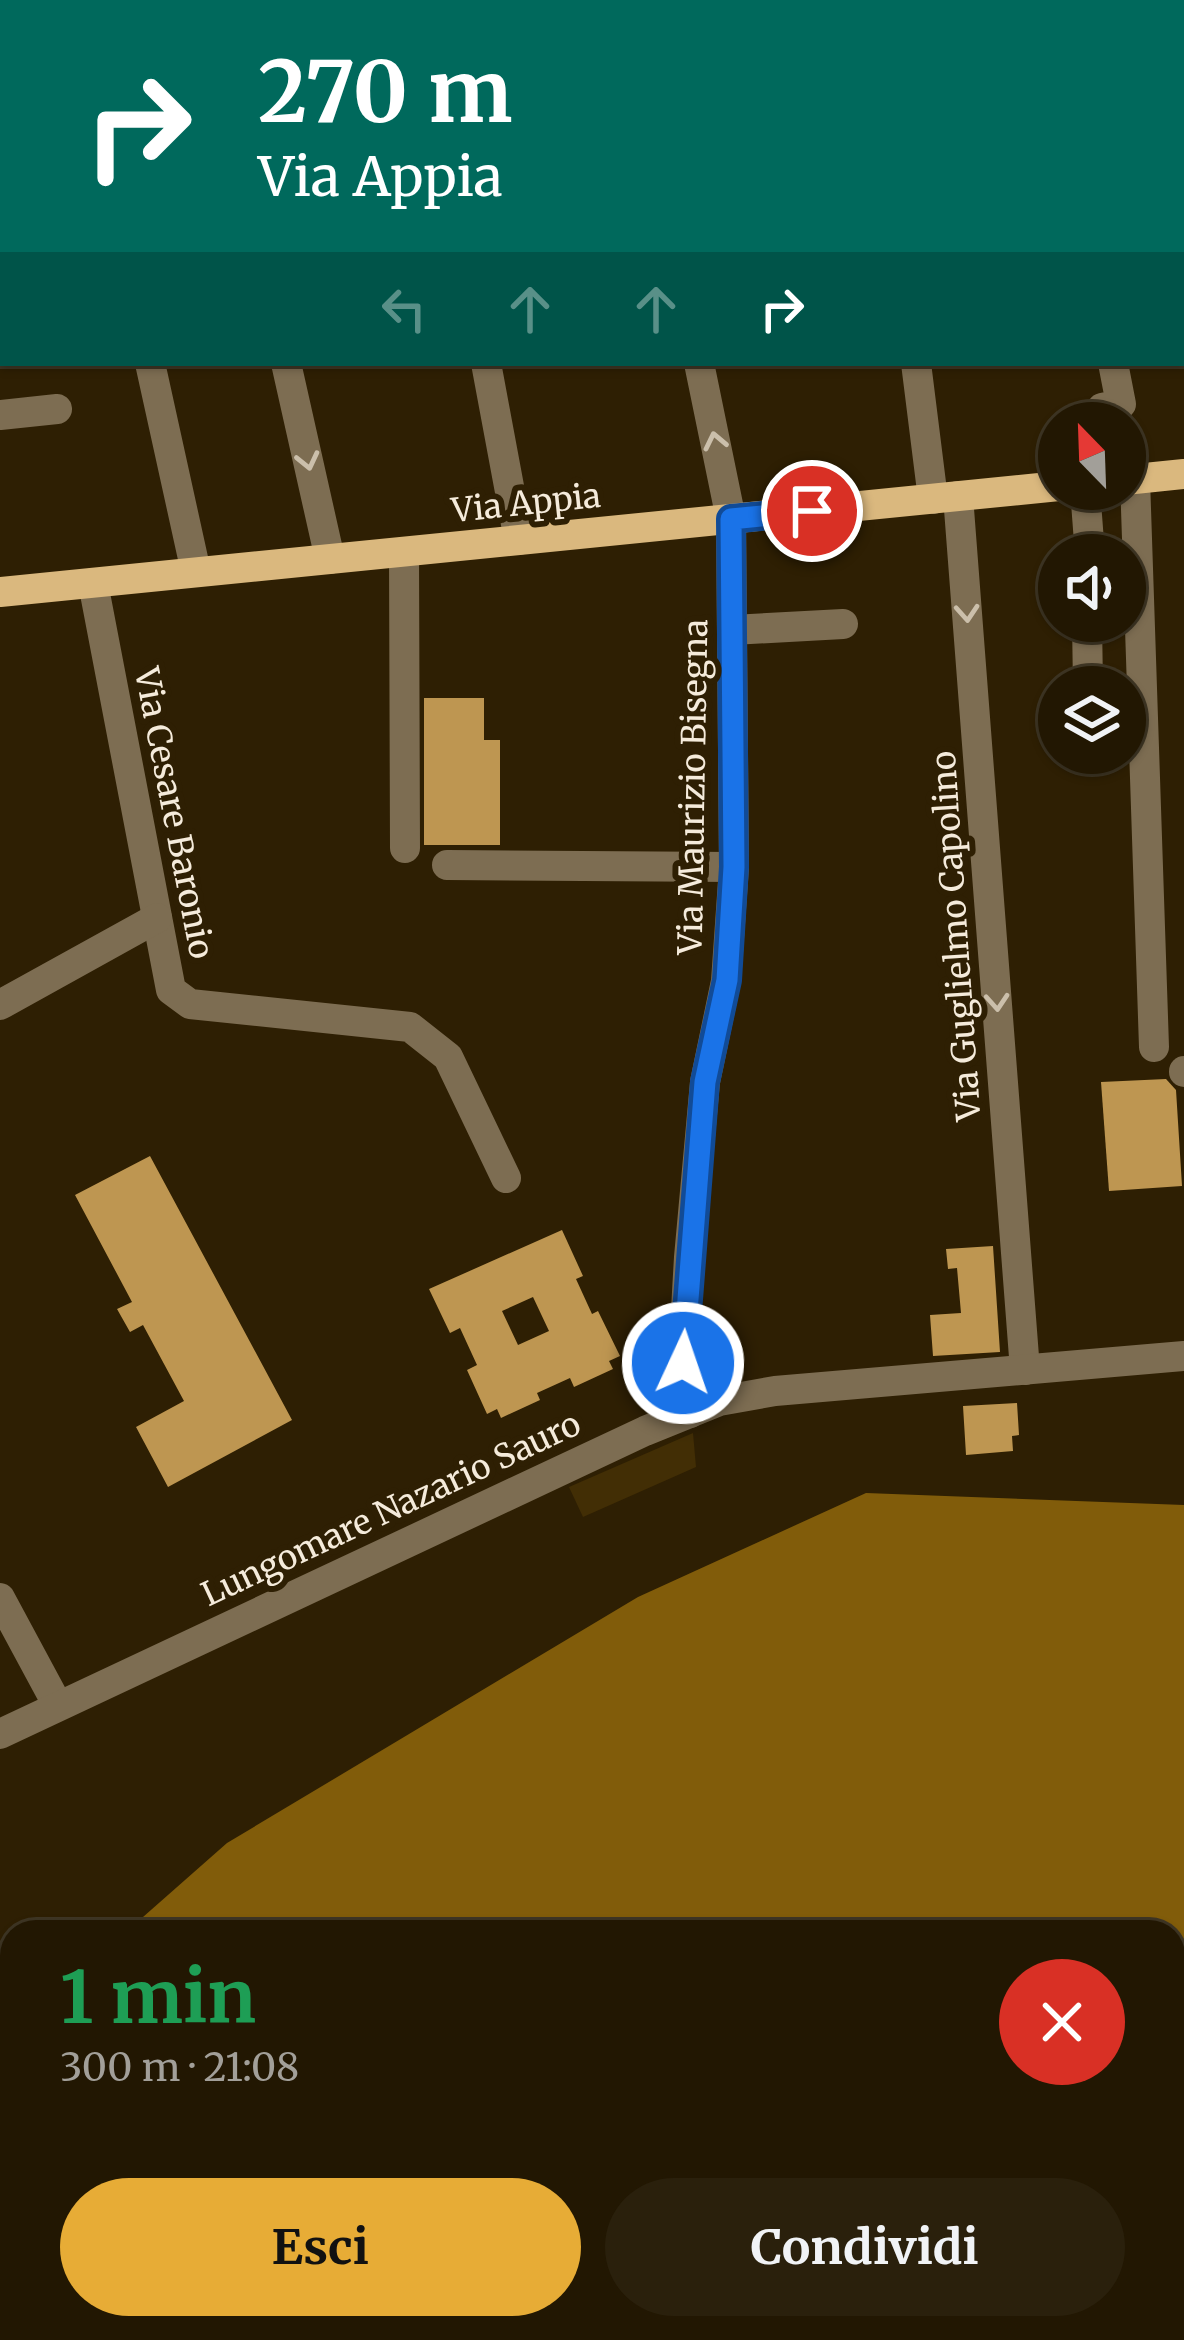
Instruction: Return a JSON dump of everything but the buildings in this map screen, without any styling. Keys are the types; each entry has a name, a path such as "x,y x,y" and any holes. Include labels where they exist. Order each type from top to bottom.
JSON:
{"main road":[{"path":"1146,478 1184,474"},
{"name":"Via Appia","path":"0,592 1038,488"}],"street":[{"path":"151,366 196,572"},
{"path":"287,366 331,559"},
{"path":"487,366 519,540"},
{"name":"Via Maurizio Bisegna","path":"690,1413 683,1363 688,1257 705,1082 727,980 734,867 731,519 700,366"},
{"name":"Via Guglielmo Capolino","path":"917,366 946,497 1025,1370"},
{"path":"1114,366 1121,402"},
{"path":"0,415 57,409"},
{"path":"1131,510 1154,1047"},
{"path":"404,551 405,848"},
{"name":"Via Cesare Baronio","path":"93,583 171,990 190,1004 410,1027 448,1057 506,1178"},
{"path":"732,630 843,624"},
{"path":"447,865 734,867"},
{"path":"0,1005 157,918"},
{"name":"Lungomare Nazario Sauro","path":"0,1734 690,1413 775,1390 1184,1356"},
{"path":"0,1598 57,1704"}],"shaded area":[{"path":"693,1433 696,1467 583,1517 569,1487"},
{"path":"866,1493 1184,1505 1184,1920 140,1920 227,1843 638,1597"}],"route":[{"path":"683,1363 705,1082 727,980 734,867 731,519 812,511"}]}
